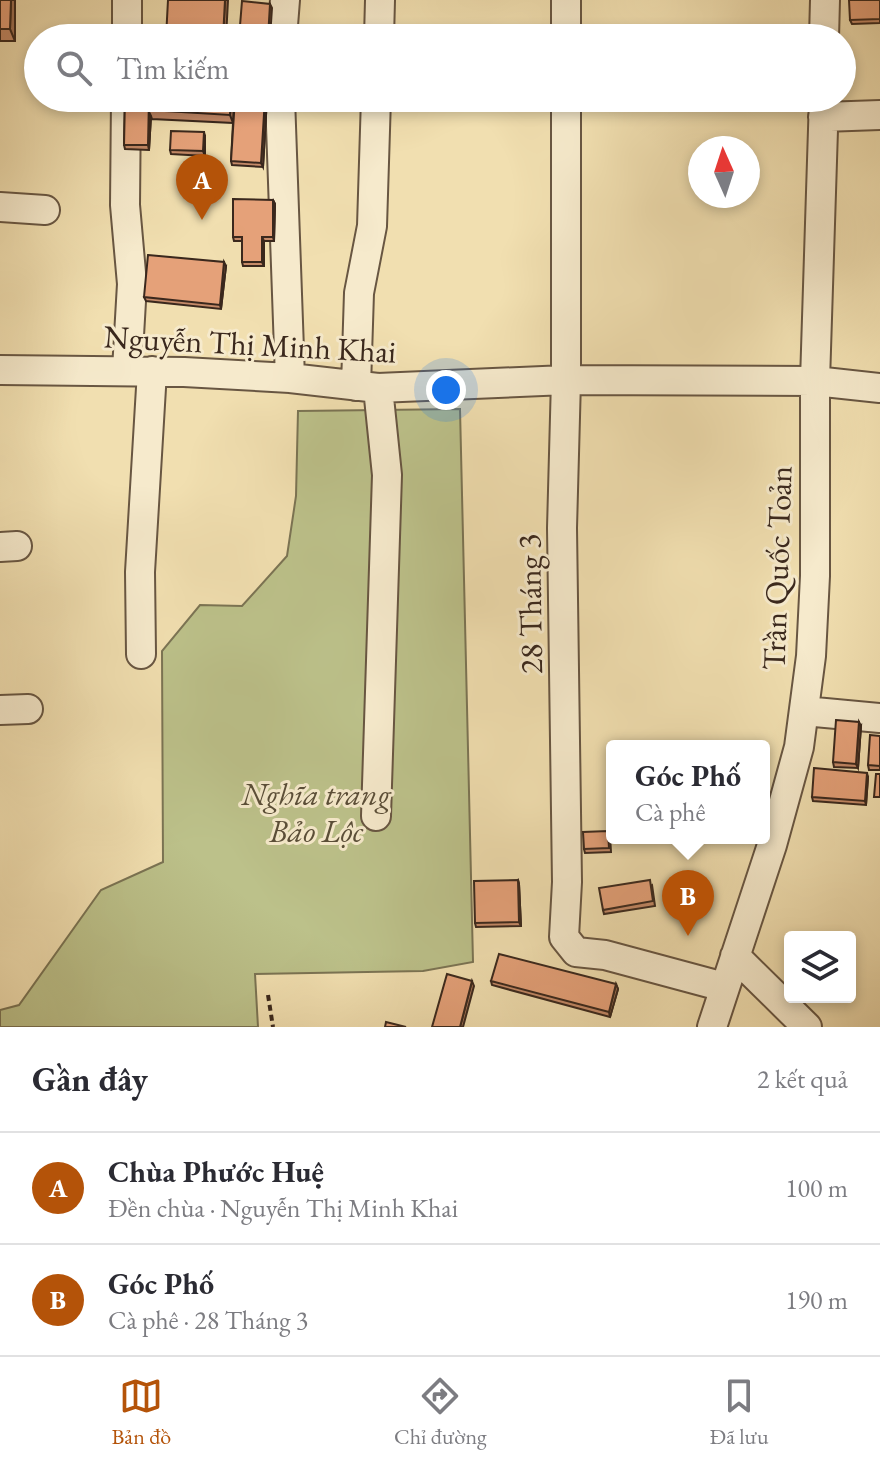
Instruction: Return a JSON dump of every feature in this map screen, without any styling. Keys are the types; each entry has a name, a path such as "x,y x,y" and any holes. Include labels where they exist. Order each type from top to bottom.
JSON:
{"street":[{"path":"127,0 127,24"},
{"path":"283,24 285,0"},
{"path":"379,24 380,0"},
{"path":"566,0 566,24"},
{"path":"824,24 825,0"},
{"path":"126,112 125,205 140,370 141,654"},
{"path":"280,112 290,378"},
{"path":"376,112 372,226 359,293 367,387 387,475 376,816"},
{"name":"28 Tháng 3","path":"566,112 566,380 562,528 567,882 564,937 576,952 605,955 724,987"},
{"name":"Trần Quốc Toản","path":"712,1027 776,831 799,747 811,656 815,576 815,381 824,112"},
{"path":"856,112 880,115"},
{"path":"0,207 45,210"},
{"name":"Nguyễn Thị Minh Khai","path":"0,370 140,370 290,378 367,387 566,380 815,381 880,388"},
{"path":"804,711 880,718"},
{"path":"735,956 807,1027"}],"path":[{"path":"268,995 273,1027"}],"green space":[{"name":"Nghĩa trang Bảo Lộc","path":"460,409 473,962 423,971 255,974 258,1027 0,1027 0,1010 19,1005 101,890 163,862 162,651 200,605 242,606 287,556 296,496 298,411"}],"building":[{"path":"0,0 11,0 10,29 0,29"},
{"path":"168,0 225,0 224,24 167,24"},
{"path":"849,0 880,0 880,19 850,20"},
{"path":"242,1 270,4 269,24 240,24"},
{"path":"125,112 149,112 148,145 124,145"},
{"path":"181,112 230,112 230,115"},
{"path":"234,112 264,112 261,163 231,161"},
{"path":"171,131 204,132 203,151 170,150"},
{"path":"233,199 273,200 273,237 262,237 262,262 242,262 242,237 233,237"},
{"path":"148,255 224,262 220,305 144,297"},
{"path":"836,720 859,722 856,764 833,762"},
{"path":"870,735 880,736 880,766 868,765"},
{"path":"814,768 867,773 865,801 812,797"},
{"path":"876,774 880,774 880,797 874,797"},
{"path":"606,831 609,848 584,849 583,832"},
{"path":"518,880 519,922 475,923 474,881"},
{"path":"650,880 653,901 603,910 599,888"},
{"path":"499,954 616,984 609,1012 491,981"},
{"path":"447,974 472,981 460,1027 432,1027"},
{"path":"386,1022 406,1027 385,1027"}],"place":[{"name":"Chùa Phước Huệ","path":"202,220"},
{"name":"Góc Phố","path":"688,936"}]}
